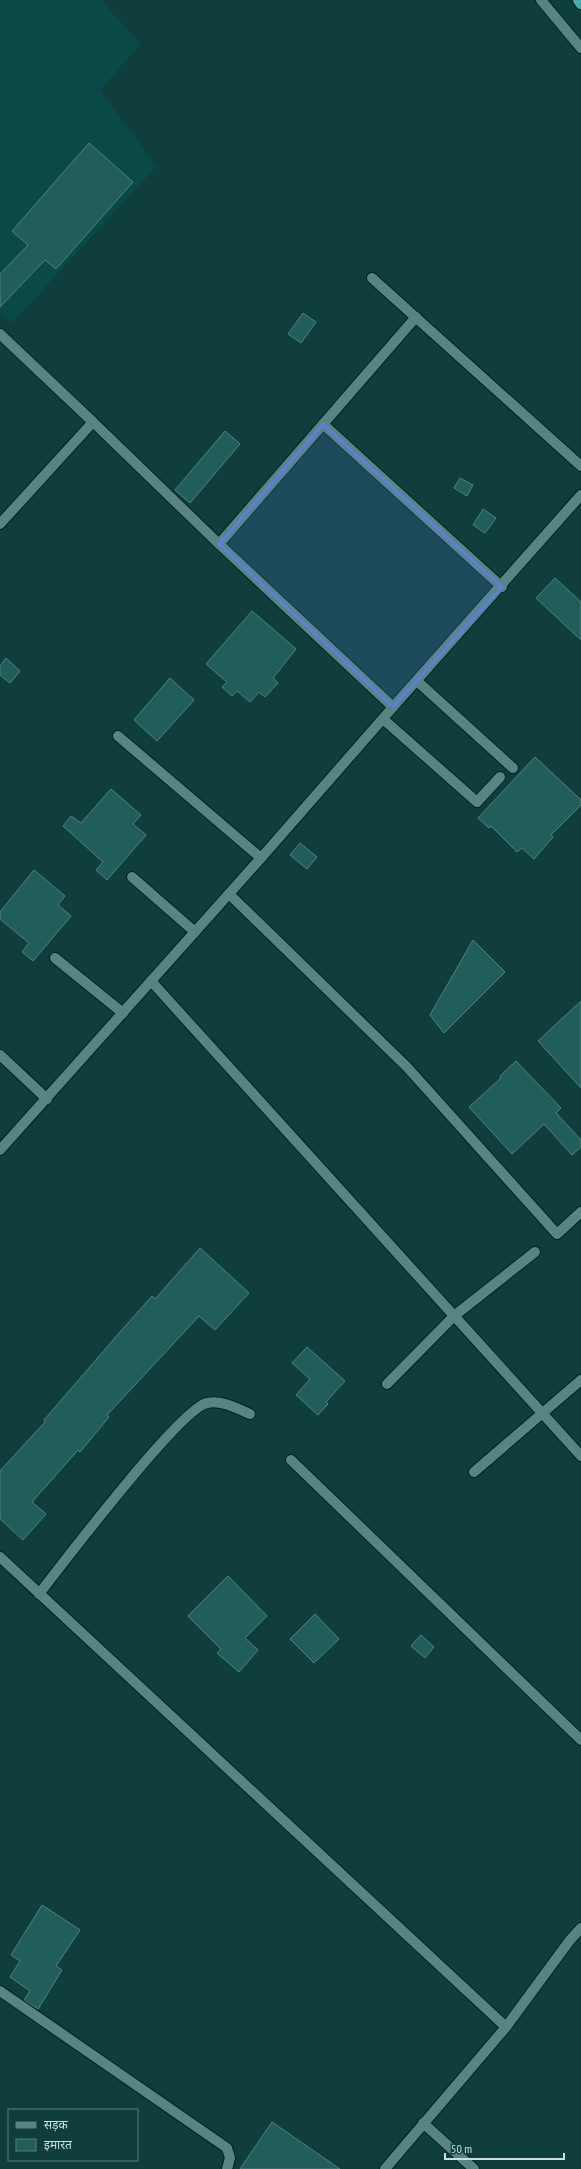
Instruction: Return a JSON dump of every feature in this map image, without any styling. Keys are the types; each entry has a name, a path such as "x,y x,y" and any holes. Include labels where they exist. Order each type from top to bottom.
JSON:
{"street":[{"path":"540,0 581,48"},
{"path":"372,278 581,466"},
{"path":"219,544 416,317"},
{"path":"0,334 219,544 394,707"},
{"path":"0,524 93,422"},
{"path":"323,424 502,587"},
{"path":"0,1150 262,858 383,719 502,587 581,495"},
{"path":"417,681 512,768"},
{"path":"383,719 477,802 500,777"},
{"path":"118,736 262,858"},
{"path":"132,877 195,932"},
{"path":"229,894 407,1067 557,1234 581,1212"},
{"path":"56,958 123,1013"},
{"path":"151,981 581,1456"},
{"path":"0,1055 47,1099"},
{"path":"387,1384 454,1316 535,1252"},
{"path":"474,1472 581,1380"},
{"path":"39,1594 159,1446 187,1418 205,1403 219,1402 250,1414"},
{"path":"291,1460 581,1740"},
{"path":"0,1557 506,2027"},
{"path":"385,2169 506,2027 570,1940 581,1928"},
{"path":"0,1992 227,2148 230,2158 227,2169"},
{"path":"423,2123 474,2169"}],"highlighted area":[{"path":"323,424 502,587 393,707 219,544"}],"shaded area":[{"path":"0,0 101,0 141,44 100,90 157,166 12,323 0,312"}],"building":[{"path":"89,143 133,182 56,269 45,260 0,307 0,274 28,245 12,231"},
{"path":"303,313 316,322 301,343 288,334"},
{"path":"225,431 240,444 190,503 175,490"},
{"path":"460,478 473,485 467,496 454,488"},
{"path":"483,509 496,518 485,533 473,525"},
{"path":"555,578 581,602 581,640 536,598"},
{"path":"252,611 296,649 273,678 278,683 265,697 259,692 250,702 237,691 232,696 222,687 227,682 206,664"},
{"path":"6,658 20,671 10,683 0,675 0,666"},
{"path":"170,678 194,700 157,741 134,720"},
{"path":"535,757 581,800 581,805 551,835 553,837 534,859 522,848 517,852 491,826 489,828 478,818"},
{"path":"111,789 141,815 133,824 146,835 107,880 96,870 103,862 63,826 71,816 81,823"},
{"path":"300,843 317,857 307,869 290,855"},
{"path":"34,870 65,896 58,905 71,916 33,961 22,952 29,943 0,919 0,912"},
{"path":"473,940 505,972 444,1033 430,1015"},
{"path":"581,1001 581,1088 538,1041"},
{"path":"516,1061 561,1108 556,1113 581,1140 581,1147 572,1155 544,1124 512,1154 469,1107 501,1078 500,1076"},
{"path":"200,1248 249,1293 215,1330 199,1316 107,1415 109,1417 80,1452 78,1450 32,1502 46,1514 23,1540 0,1519 0,1471 45,1422 44,1420 152,1296 155,1299"},
{"path":"307,1347 345,1381 326,1402 328,1404 318,1415 296,1395 310,1379 292,1363"},
{"path":"228,1576 267,1616 245,1638 258,1650 239,1672 217,1653 221,1649 188,1616"},
{"path":"315,1614 339,1639 314,1663 290,1639"},
{"path":"421,1635 434,1647 425,1658 411,1646"},
{"path":"42,1905 80,1930 56,1966 62,1970 38,2009 24,2000 30,1991 10,1977 20,1961 11,1955"},
{"path":"272,2122 340,2169 240,2169"}]}
